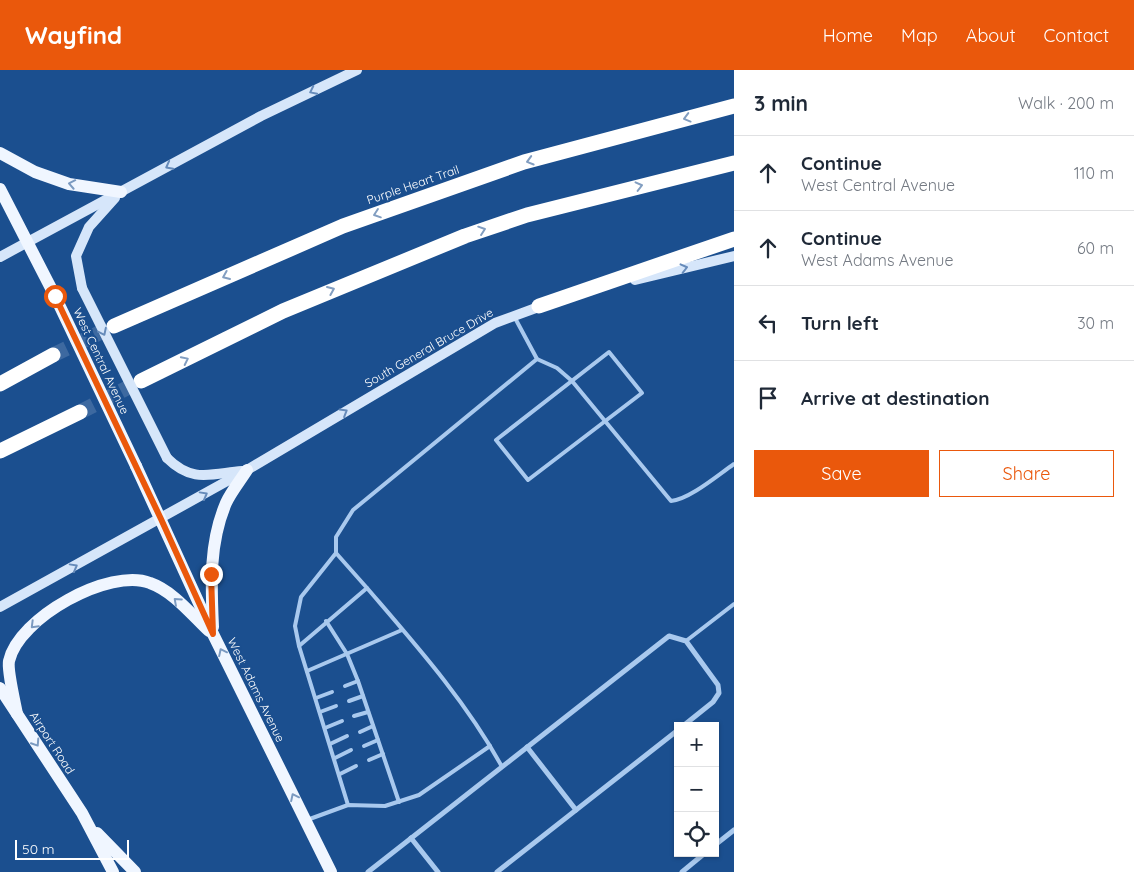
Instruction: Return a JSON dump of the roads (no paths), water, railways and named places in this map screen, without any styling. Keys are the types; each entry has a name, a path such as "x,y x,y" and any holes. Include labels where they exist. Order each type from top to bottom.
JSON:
{"highway":[{"name":"Purple Heart Trail","path":"114,326 361,220 524,162 734,106"},
{"path":"141,381 283,311 465,236 527,215 734,163"},
{"path":"539,306 734,239"},
{"path":"0,384 53,355"},
{"path":"0,451 80,412"}],"main road":[{"path":"0,257 261,116 357,70"},
{"path":"0,153 36,172 68,184 121,192"},
{"name":"West Central Avenue","path":"0,189 55,296 161,519"},
{"path":"121,192 89,227 76,256 82,288 134,397 167,458 177,468 192,475 247,470"},
{"name":"South General Bruce Drive","path":"0,607 247,470 495,323 539,306 734,256"},
{"path":"213,634 211,574 215,534 226,501 247,470"},
{"name":"West Adams Avenue","path":"161,519 213,634 331,872"},
{"path":"17,714 9,661 22,637 46,613 82,592 124,579 149,582 165,591 213,634"},
{"name":"Airport Road","path":"0,688 82,813 113,872"},
{"path":"0,706 17,714"},
{"name":"Airport Road","path":"82,813 135,872"}],"street":[{"path":"368,872 669,636 686,641 718,685 720,693 713,702 688,722"},
{"path":"497,872 674,733"},
{"path":"527,747 576,810"},
{"path":"719,842 734,830"},
{"path":"411,838 438,872"},
{"path":"682,872 700,857"}],"lane":[{"path":"514,316 537,359 557,368 572,381 671,500 685,496 734,464"},
{"path":"609,352 642,393 606,420 528,480 496,440 609,352"},
{"path":"348,805 299,646 295,626 301,597 336,553 336,537 353,510 537,359"},
{"path":"336,553 458,698 501,766"},
{"path":"299,646 366,588"},
{"path":"686,641 734,604"},
{"path":"326,621 346,654 358,681 399,802"},
{"path":"307,671 402,630"},
{"path":"345,686 358,681"},
{"path":"316,698 332,692"},
{"path":"349,701 363,696"},
{"path":"320,712 336,706"},
{"path":"354,716 368,712"},
{"path":"325,728 342,721"},
{"path":"360,732 373,726"},
{"path":"330,744 346,736"},
{"path":"364,746 378,740"},
{"path":"306,820 348,805 385,806 419,795 490,746"},
{"path":"335,758 352,750"},
{"path":"369,760 383,754"},
{"path":"340,774 356,766"}],"tunnel":[{"path":"53,355 114,326"},
{"path":"80,412 141,381"}]}
